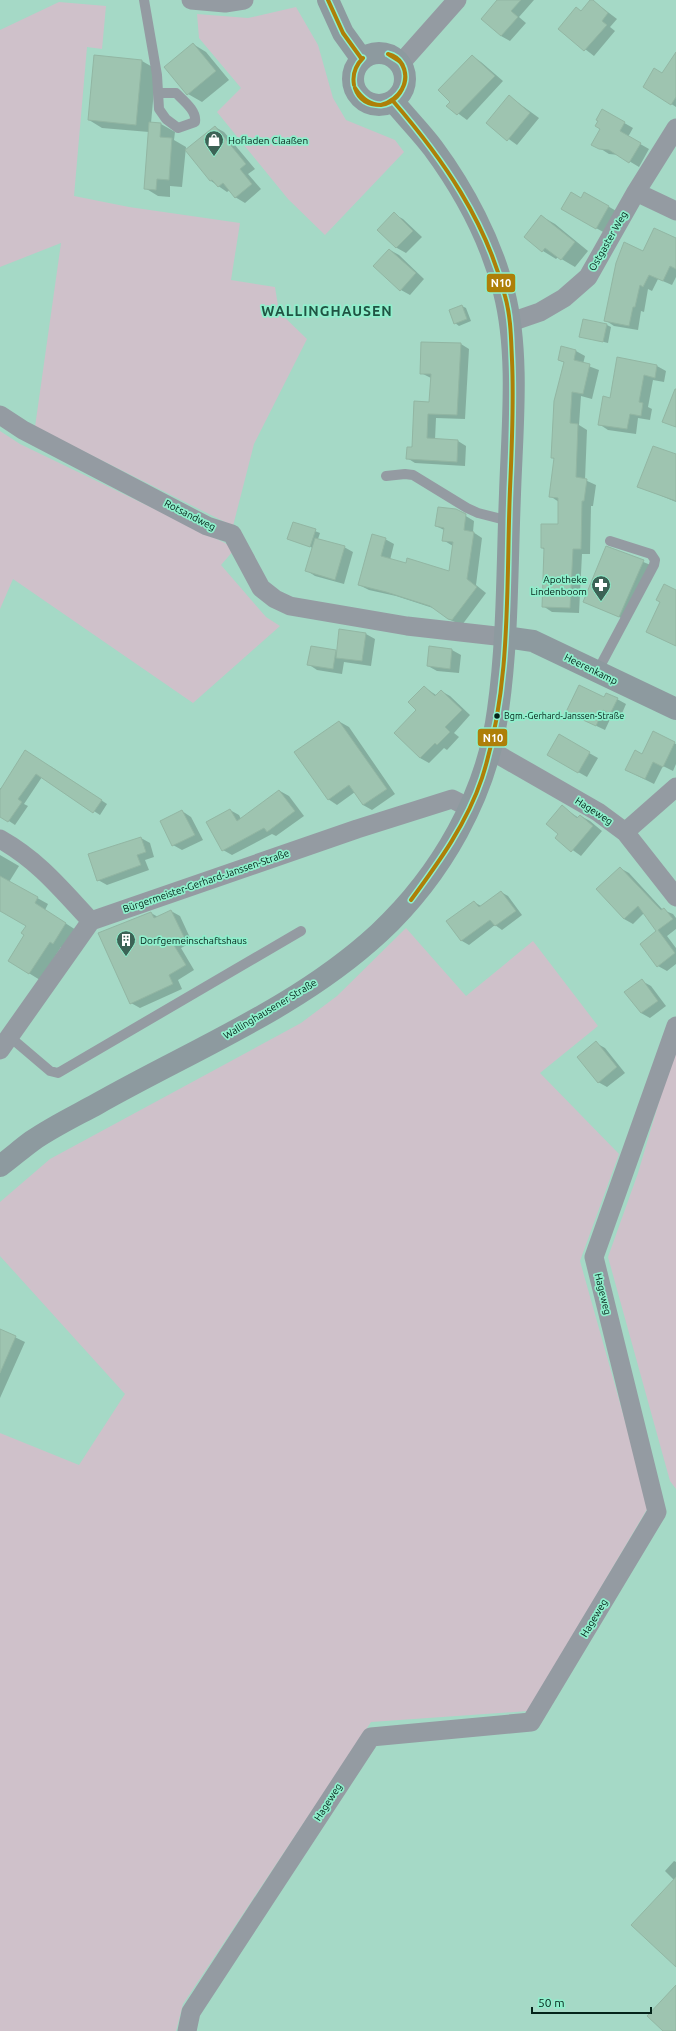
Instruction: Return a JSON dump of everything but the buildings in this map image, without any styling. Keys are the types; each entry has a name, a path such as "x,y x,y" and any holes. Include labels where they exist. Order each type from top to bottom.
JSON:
{"street":[{"path":"191,0 225,3 244,0"},
{"path":"328,0 343,33 361,58"},
{"path":"401,63 457,0"},
{"path":"378,52 387,53 395,57 401,63 406,80 400,96 393,101 376,105 361,98 353,83 353,74 361,58 378,52"},
{"name":"Wallinghausener Straße","path":"0,1166 34,1139 124,1088 288,1000 351,957 380,932 411,900 441,860 470,808 490,750 498,712 505,637 513,387 511,322 504,290 485,238 468,203 433,148 393,101"},
{"name":"Ostgaster Weg","path":"511,322 540,312 564,298 588,277 636,192 676,128"},
{"path":"636,192 676,211"},
{"name":"Rotsandweg","path":"0,415 23,430 207,526 232,534 261,588 275,599 290,606 407,626 505,637"},
{"name":"Heerenkamp","path":"505,637 533,641 676,709"},
{"name":"Hageweg","path":"490,750 598,812 625,832 676,897"},
{"path":"625,832 676,786"},
{"name":"Bürgermeister-Gerhard-Janssen-Straße","path":"91,921 357,829 452,799 470,808"},
{"path":"0,839 18,849 47,872 91,921 5,1044"},
{"name":"Hageweg","path":"187,2031 191,2012 371,1737 531,1722 657,1512 594,1257 676,1026"}],"lane":[{"path":"144,0 159,93"},
{"path":"386,476 405,474 413,475 467,508 478,513 509,521"},
{"path":"597,672 654,565 655,560 651,554 610,541"},
{"path":"5,1044 50,1071 58,1073 301,931"}],"shaded area":[{"path":"59,2 106,6 102,49 87,47 74,196 129,207 240,223 231,280 275,287 279,312 307,339 254,444 233,526 35,427 61,243 0,267 0,30"},
{"path":"296,7 318,45 333,98 346,120 395,140 404,152 325,235 288,199 217,112 241,88 199,38 197,14 248,18"},
{"path":"0,431 20,444 225,543 234,550 221,565 266,617 280,626 193,703 13,579 0,609"},
{"path":"406,928 466,996 533,941 598,1026 540,1073 619,1154 580,1261 649,1506 528,1711 371,1722 183,2004 176,2031 0,2031 0,1433 79,1465 125,1394 0,1256 0,1202 50,1159 301,1023 337,996"},
{"path":"676,1044 676,1489 670,1481 608,1257 638,1173"}],"transit line":[{"name":"N10","path":"328,0 343,33 361,58"},
{"name":"N10","path":"381,105 387,103 398,95 402,89 405,77 401,63 388,54"},
{"name":"N10","path":"381,105 390,102 397,97 405,81 405,72 402,64 397,58 388,54"},
{"name":"N10","path":"354,85 353,77 355,70 363,58"},
{"name":"N10","path":"355,88 366,100 373,104 381,105"},
{"name":"N10","path":"355,88 359,96 368,103 381,105"},
{"name":"N10","path":"393,101 429,145 445,168 461,192 487,242 497,268 507,304 513,376 506,635 503,671 492,743 482,778 469,811 442,857 411,900"}],"place":[{"name":"Hofladen Claaßen","path":"214,157"},
{"name":"Apotheke Lindenboom","path":"601,602"},
{"name":"Bgm.-Gerhard-Janssen-Straße","path":"497,716"},
{"name":"Dorfgemeinschaftshaus","path":"126,957"}],"district":[{"name":"WALLINGHAUSEN","path":"327,311"}]}
